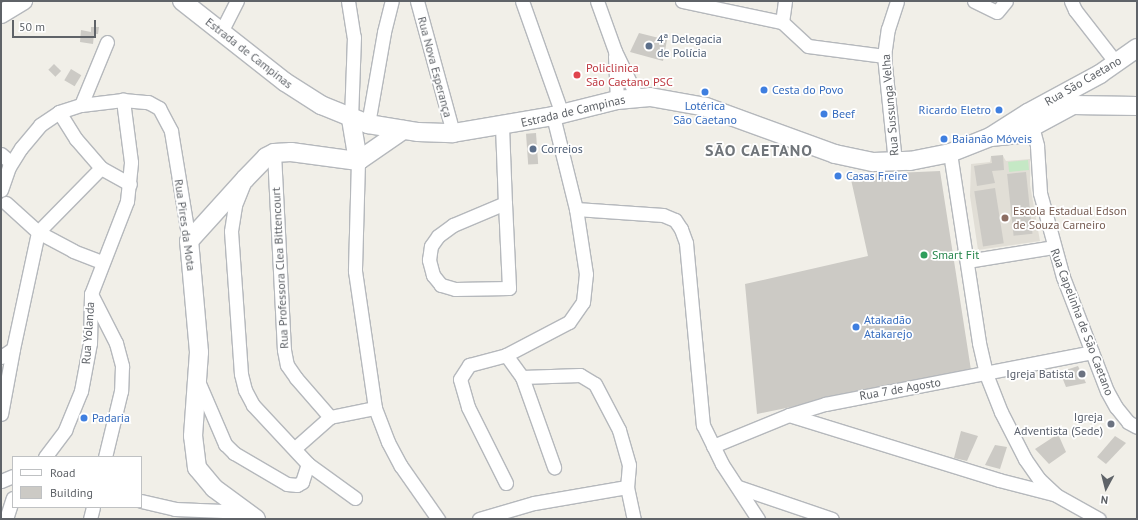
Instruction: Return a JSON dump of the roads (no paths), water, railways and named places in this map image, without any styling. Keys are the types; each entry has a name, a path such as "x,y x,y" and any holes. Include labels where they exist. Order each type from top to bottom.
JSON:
{"main road":[{"path":"1,14 23,1"},
{"name":"Estrada de Campinas","path":"182,1 285,82 321,105 359,121 403,130 453,133 502,126 557,115 617,100 637,97 668,99 706,107 855,159 895,162 950,153 1031,120"},
{"name":"Rua São Caetano","path":"1031,120 1116,64 1137,48"},
{"path":"1100,74 1098,90 1104,99 1113,105"},
{"path":"1031,120 1073,105 1137,106"},
{"path":"358,161 359,121"},
{"path":"189,241 266,157 274,153 291,152 358,161 403,130"},
{"name":"Rua Pires da Mota","path":"189,241 199,352 193,436 197,468 214,488 252,516"}],"street":[{"path":"221,32 237,1"},
{"path":"348,1 354,37 359,121"},
{"path":"359,121 392,1"},
{"name":"Rua Nova Esperança","path":"417,1 453,133"},
{"path":"506,483 468,407 460,379 469,365 506,355 569,322 583,302 586,274 576,209 557,115 522,1"},
{"path":"597,1 615,51 637,97"},
{"path":"682,1 782,22 808,46 827,47 884,56"},
{"path":"782,22 785,1"},
{"name":"Rua Sussunga Velha","path":"895,162 884,56 888,29 897,1"},
{"path":"974,1 997,12 1006,1"},
{"path":"1071,1 1075,10 1116,64"},
{"path":"81,105 107,42"},
{"path":"615,51 617,100"},
{"name":"Rua Pires da Mota","path":"1,190 11,164 40,125 59,112 81,105 123,100 148,102 159,108 166,118 171,131 189,241"},
{"name":"Rua Yolanda","path":"46,456 65,430 81,391 90,342 91,294 127,200 130,184 128,128 123,100"},
{"path":"59,112 76,139 101,168 130,184"},
{"name":"Rua Capelinha de São Caetano","path":"1031,120 1040,193 1053,247 1092,352 1116,407 1128,422 1137,427"},
{"path":"502,126 509,288 455,289 441,285 433,275 429,260 431,246 438,236 453,225 505,203"},
{"name":"Rua Professora Clea Bittencourt","path":"274,153 284,350 288,365 296,378 330,417"},
{"path":"950,153 986,374 1001,412 1025,459 1039,479 1081,515 1099,519"},
{"path":"1,154 11,164"},
{"path":"358,161 355,270 375,408 388,442 401,466 438,519"},
{"path":"1,414 38,232 101,168"},
{"path":"245,179 235,205 231,231 241,374 245,390 253,405 295,448 308,464 355,498"},
{"path":"6,202 38,232 73,250 102,262"},
{"path":"576,209 663,215 675,220 681,229 686,243 699,406 702,425 713,446 758,519"},
{"path":"967,261 1053,247"},
{"path":"91,294 116,344 122,366 120,391 105,456"},
{"path":"1,357 13,349"},
{"name":"Rua 7 de Agosto","path":"713,446 789,415 825,404 986,374 1092,352"},
{"path":"506,355 522,377 554,467"},
{"path":"522,377 580,375 591,379 619,430 629,465 627,487 634,519"},
{"path":"198,379 225,444 234,453 287,484 297,485 302,482 308,464"},
{"path":"295,448 330,417 375,408"},
{"path":"789,415 999,480 1056,495"},
{"path":"1,481 12,476"},
{"path":"479,519 534,503 627,487"},
{"path":"738,487 832,519"},
{"path":"6,519 12,501"},
{"path":"142,501 175,509 252,516"},
{"path":"90,519 93,508"}],"place":[{"name":"4ª Delegacia de Polícia","path":"649,46"},
{"name":"Policlinica São Caetano PSC","path":"577,75"},
{"name":"Cesta do Povo","path":"764,90"},
{"name":"Lotérica São Caetano","path":"705,92"},
{"name":"Ricardo Eletro","path":"999,110"},
{"name":"Beef","path":"824,114"},
{"name":"Baianão Móveis","path":"944,139"},
{"name":"Correios","path":"533,149"},
{"name":"Casas Freire","path":"838,176"},
{"name":"Escola Estadual Edson de Souza Carneiro","path":"1005,218"},
{"name":"Smart Fit","path":"924,255"},
{"name":"Atakadão Atakarejo","path":"856,327"},
{"name":"Igreja Batista","path":"1082,374"},
{"name":"Padaria","path":"84,418"},
{"name":"Igreja Adventista (Sede)","path":"1111,424"}],"district":[{"name":"SÃO CAETANO","path":"759,150"}]}
